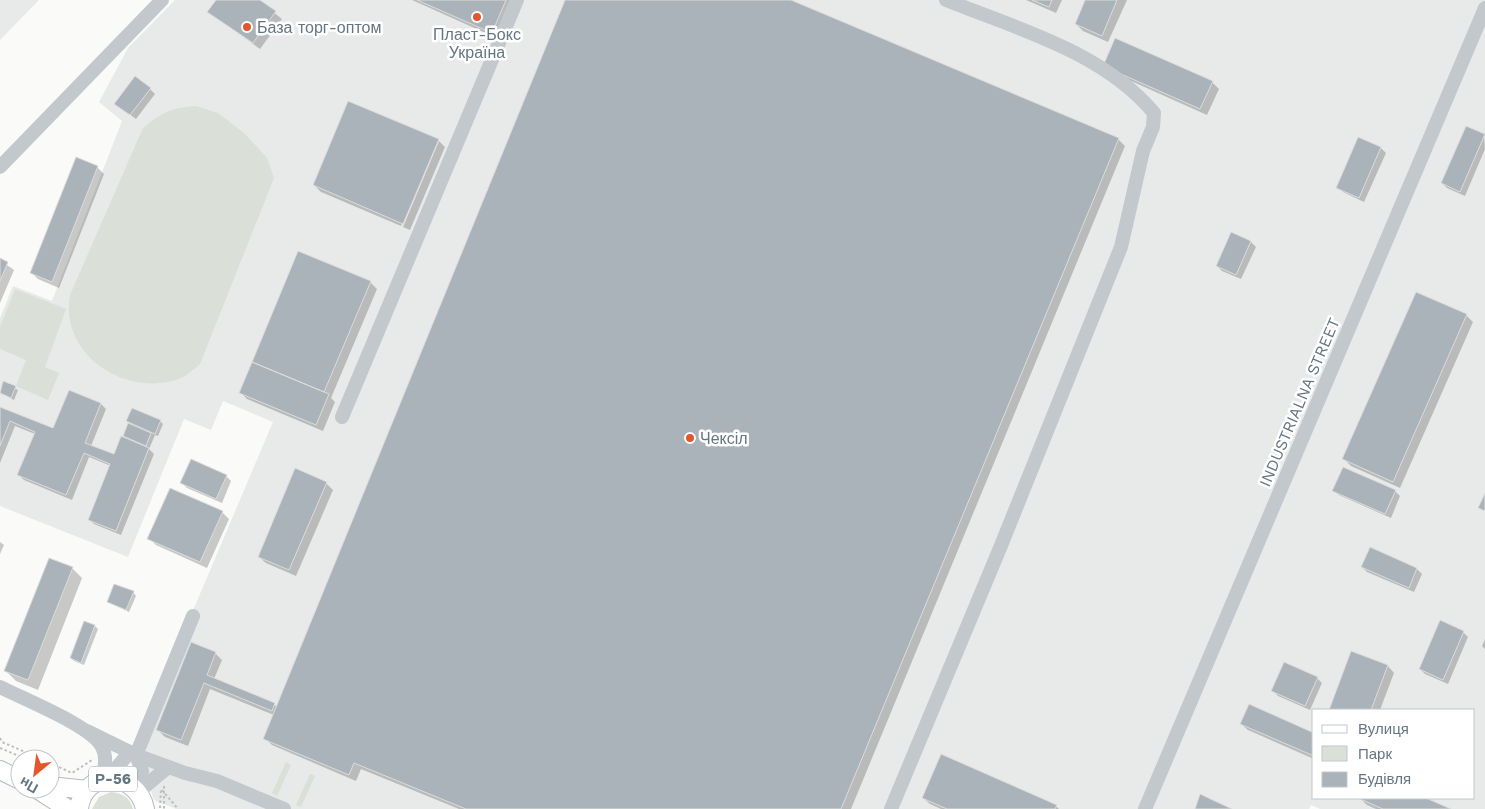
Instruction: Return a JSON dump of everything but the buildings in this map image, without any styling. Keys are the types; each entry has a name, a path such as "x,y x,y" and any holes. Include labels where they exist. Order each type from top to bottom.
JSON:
{"main road":[{"name":"Р-56","path":"60,786 124,782 138,792 144,809"},
{"name":"Р-56","path":"79,809 80,801 98,784"},
{"path":"52,799 68,809"}],"street":[{"path":"0,167 162,0"},
{"path":"342,417 517,0"},
{"path":"891,809 1000,548 1121,247 1143,151 1152,127 1154,113 1140,97 1115,76 1085,57 946,0"},
{"name":"INDUSTRIALNA STREET","path":"1145,809 1485,8"},
{"path":"98,784 133,753 193,616"},
{"path":"0,687 133,753 168,767 217,781 284,809"},
{"path":"87,730 103,749 105,768 98,784"},
{"path":"133,753 142,771 138,792"},
{"path":"138,792 168,767"}],"path":[{"path":"0,738 2,742 18,749"},
{"path":"160,784 162,790 178,809"},
{"path":"160,809 162,790"}],"shaded area":[{"path":"0,0 39,0 0,40"},
{"path":"175,0 1485,0 1485,809 1320,809 1311,805 1309,809 176,809 154,800 135,747 273,422 223,401 211,430 184,419 128,557 0,506 0,318 13,286 52,301 122,121 99,102 128,48"}],"green space":[{"path":"196,106 218,113 244,133 267,158 274,178 200,364 189,374 181,378 161,383 140,382 120,377 102,367 86,354 75,337 69,317 70,295 143,128 167,112"},
{"path":"15,289 66,309 45,367 59,373 48,400 16,386 26,360 0,349 0,327"},
{"path":"286,762 291,765 277,796 272,793"},
{"path":"310,774 315,776 301,807 296,805"},
{"path":"111,792 125,796 130,801 133,809 92,809 99,797"}],"place":[{"name":"Пласт-Бокс Україна","path":"477,17"},
{"name":"База торг-оптом","path":"247,27"},
{"name":"Чексіл","path":"690,438"}]}
